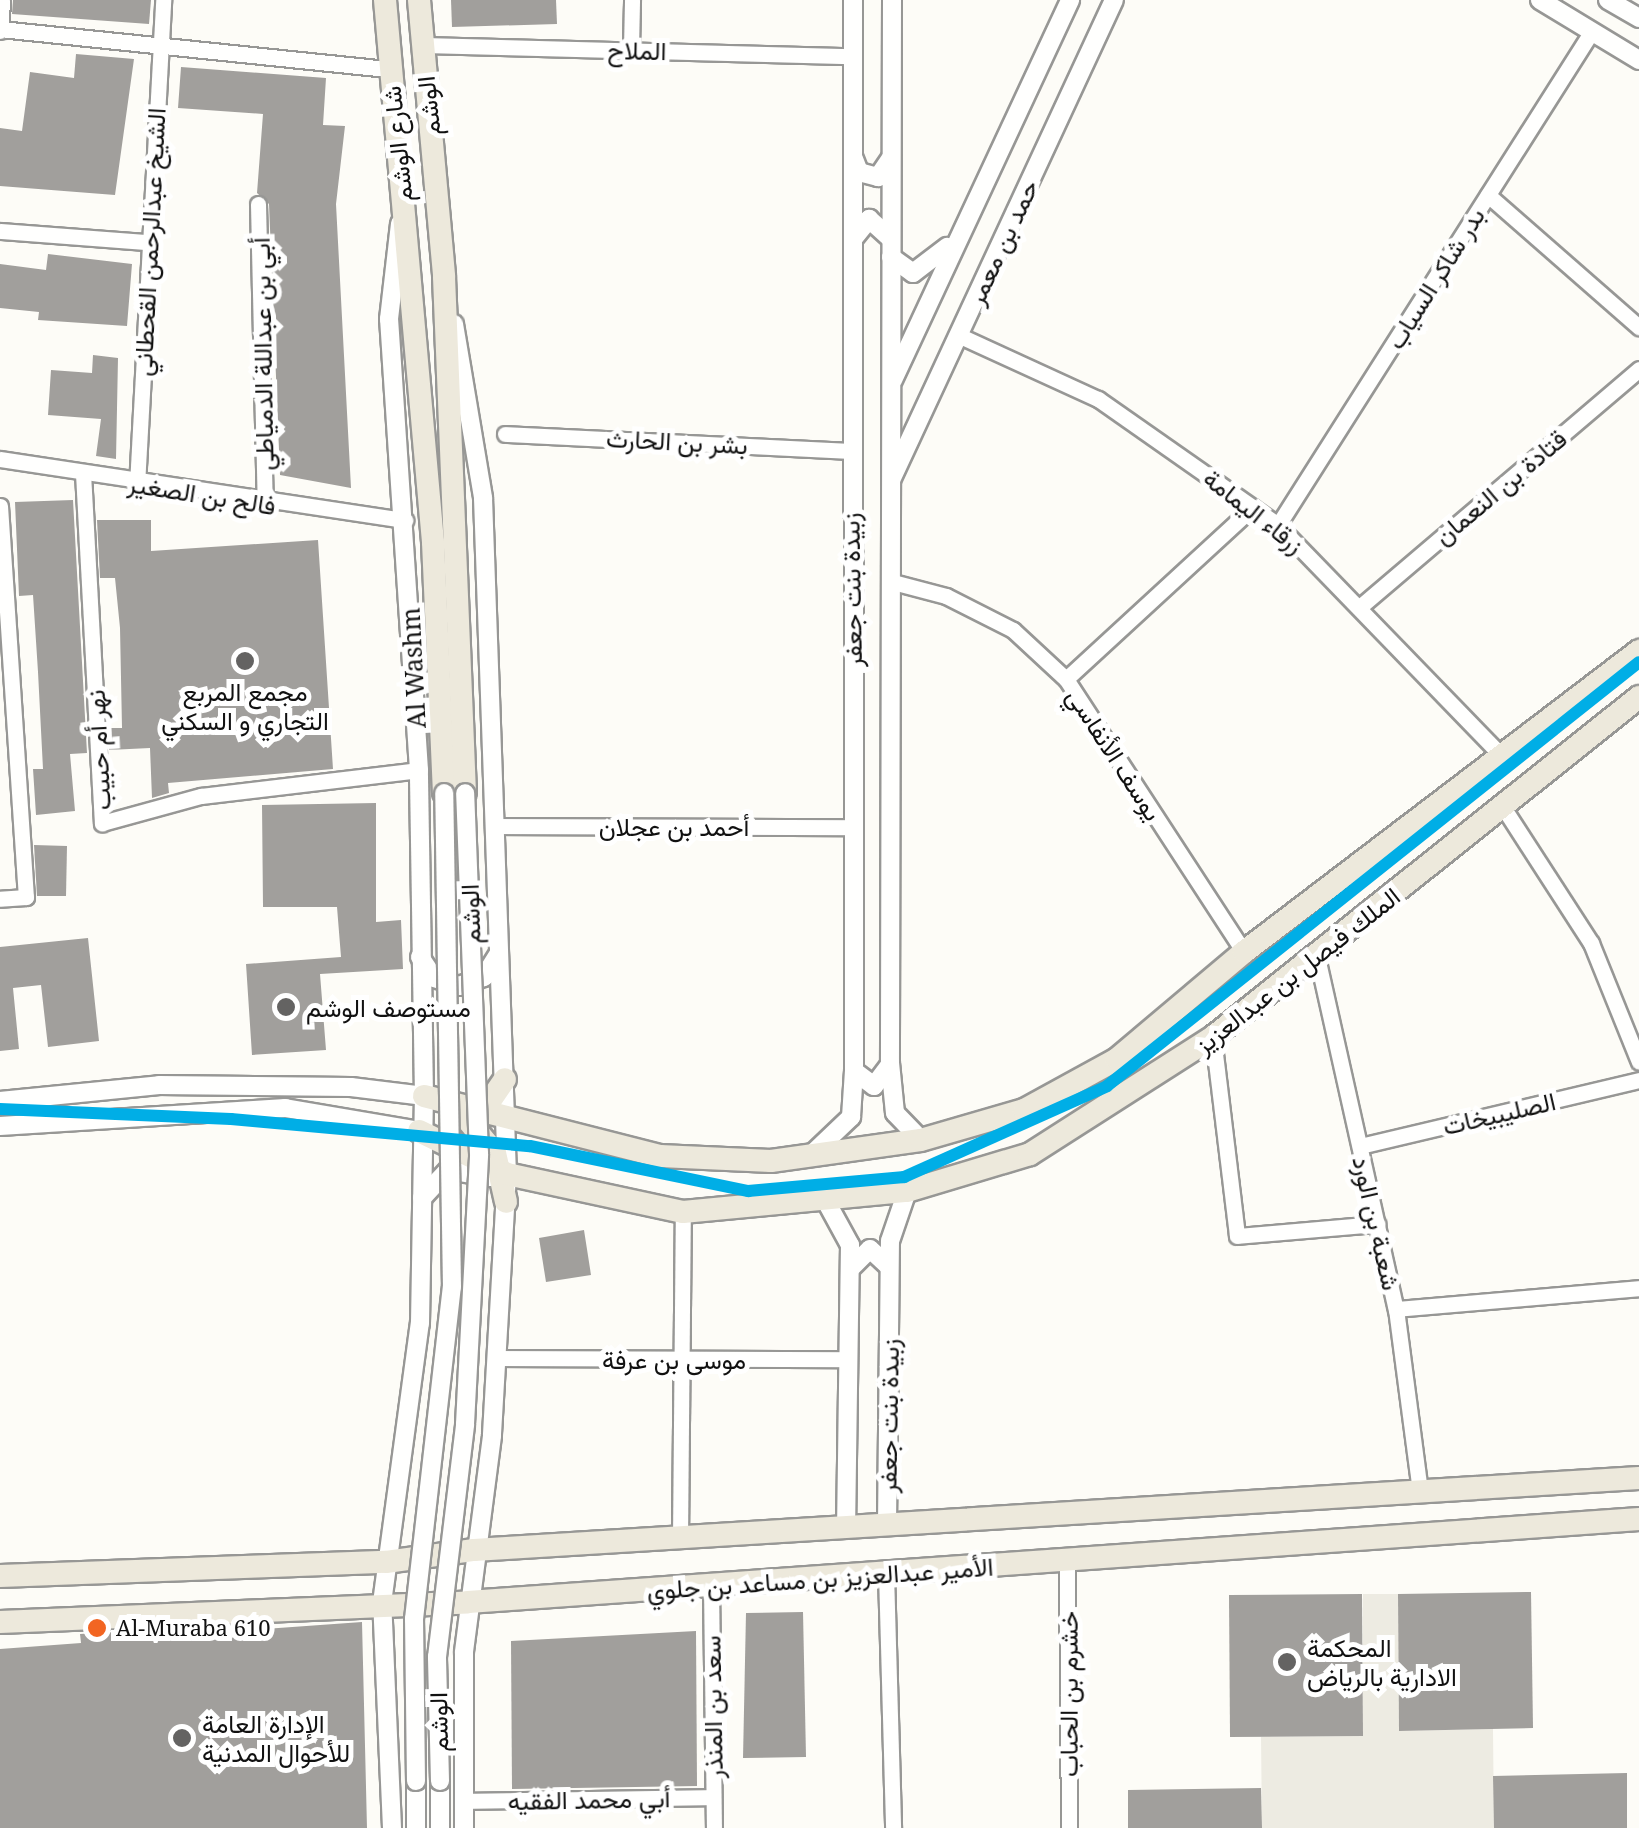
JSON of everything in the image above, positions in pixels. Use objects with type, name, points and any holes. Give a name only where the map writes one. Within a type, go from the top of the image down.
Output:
[{"type":"main road","name":"شارع الوشم","points":[[385,0],[410,287]]},
{"type":"main road","name":"الوشم","points":[[419,0],[444,276],[455,793]]},
{"type":"main road","name":"الوشم","points":[[410,287],[455,793]]},
{"type":"main road","name":"الملك فيصل بن عبدالعزيز","points":[[424,1096],[489,1120],[660,1156],[805,1160],[921,1140],[1024,1110],[1117,1058],[1244,952],[1639,651]]},
{"type":"main road","name":"الملك فيصل بن عبدالعزيز","points":[[419,1131],[504,1172],[683,1212],[826,1202],[907,1191],[1030,1154],[1213,1038],[1639,697]]},
{"type":"main road","points":[[505,1079],[489,1120],[504,1172],[506,1202]]},
{"type":"main road","points":[[419,1131],[489,1120]]},
{"type":"main road","name":"الأمير عبدالعزيز بن مساعد بن جلوي","points":[[0,1576],[386,1562],[474,1550],[1639,1478]]},
{"type":"main road","name":"الأمير عبدالعزيز بن مساعد بن جلوي","points":[[0,1622],[468,1602],[1639,1519]]},
{"type":"street","points":[[2,0],[0,30],[390,68]]},
{"type":"street","name":"الشيخ عبدالرحمن القحطاني","points":[[137,485],[163,0]]},
{"type":"street","points":[[631,49],[632,0]]},
{"type":"street","name":"زبيدة بنت جعفر","points":[[805,1160],[851,1117],[854,1071],[849,452],[853,0]]},
{"type":"street","name":"زبيدة بنت جعفر","points":[[892,0],[890,1062],[895,1112],[921,1140]]},
{"type":"street","name":"حمد بن معمر","points":[[890,388],[1070,0]]},
{"type":"street","name":"حمد بن معمر","points":[[890,484],[1114,0]]},
{"type":"street","points":[[1540,0],[1639,60]]},
{"type":"street","points":[[1608,0],[1639,18]]},
{"type":"street","name":"بدر شاكر السياب","points":[[1278,524],[1592,31]]},
{"type":"street","name":"الملاح","points":[[422,45],[853,56]]},
{"type":"street","points":[[852,154],[859,172],[878,177],[892,151]]},
{"type":"street","points":[[1488,196],[1639,327]]},
{"type":"street","name":"أبي بن عبداللة الدمياطي","points":[[258,204],[266,504]]},
{"type":"street","name":"Al Washm","points":[[403,206],[389,319],[419,770],[418,942],[424,1096],[419,1131]]},
{"type":"street","points":[[851,249],[856,229],[870,219],[885,226],[891,250],[905,272],[922,271],[966,224]]},
{"type":"street","points":[[0,231],[148,242]]},
{"type":"street","points":[[444,276],[483,498],[505,1079]]},
{"type":"street","name":"زرقاء اليمامة","points":[[958,335],[1098,398],[1278,524],[1362,605],[1500,754]]},
{"type":"street","name":"قتادة بن النعمان","points":[[1362,605],[1639,369]]},
{"type":"street","name":"بشر بن الحارث","points":[[505,434],[849,452]]},
{"type":"street","name":"فالح بن الصغير","points":[[0,459],[137,485],[405,520]]},
{"type":"street","name":"نهر أم حبيب","points":[[83,474],[102,823],[200,796],[419,770]]},
{"type":"street","points":[[0,506],[26,896],[0,899]]},
{"type":"street","points":[[1066,679],[1254,507]]},
{"type":"street","name":"يوسف الأنفاسي","points":[[889,581],[946,596],[1013,630],[1066,679],[1244,952]]},
{"type":"street","name":"الوشم","points":[[416,1828],[414,1620],[452,1287],[455,793]]},
{"type":"street","name":"الوشم","points":[[440,1828],[437,1657],[466,1424],[479,1154],[455,793]]},
{"type":"street","points":[[1503,807],[1592,943],[1635,1026],[1639,1062]]},
{"type":"street","name":"أحمد بن عجلان","points":[[494,826],[854,827]]},
{"type":"street","points":[[418,942],[424,968],[459,986],[494,967],[500,941]]},
{"type":"street","name":"شعبة بن الورد","points":[[1317,957],[1396,1309],[1420,1491]]},
{"type":"street","points":[[1213,1038],[1237,1236],[1377,1224]]},
{"type":"street","points":[[854,1071],[874,1086],[890,1062]]},
{"type":"street","name":"الصليبيخات","points":[[1360,1146],[1639,1080]]},
{"type":"street","points":[[0,1101],[159,1085],[350,1087],[424,1096]]},
{"type":"street","points":[[0,1126],[285,1108],[419,1131]]},
{"type":"street","points":[[489,1120],[504,1172]]},
{"type":"street","name":"الوشم","points":[[392,1828],[382,1603],[420,1324],[419,1131]]},
{"type":"street","points":[[420,1204],[434,1178],[463,1168],[491,1178],[506,1202]]},
{"type":"street","name":"زبيدة بنت جعفر","points":[[887,1525],[893,1214],[907,1191]]},
{"type":"street","name":"الوشم","points":[[464,1828],[468,1602],[499,1358],[506,1202]]},
{"type":"street","name":"زبيدة بنت جعفر","points":[[826,1202],[850,1245],[846,1527]]},
{"type":"street","points":[[680,1538],[683,1212]]},
{"type":"street","points":[[849,1270],[870,1249],[890,1268]]},
{"type":"street","points":[[1396,1309],[1639,1288]]},
{"type":"street","name":"موسى بن عرفة","points":[[499,1358],[848,1359]]},
{"type":"street","name":"خشرم بن الحباب","points":[[1068,1560],[1069,1828]]},
{"type":"street","points":[[886,1573],[893,1828]]},
{"type":"street","name":"سعد بن المنذر","points":[[711,1585],[714,1828]]},
{"type":"street","name":"أبي محمد الفقيه","points":[[465,1802],[713,1797]]},
{"type":"shaded area","points":[[1363,1594],[1398,1594],[1399,1731],[1493,1729],[1494,1828],[1262,1828],[1261,1737],[1363,1736]]},
{"type":"building","points":[[13,0],[151,0],[149,24],[12,14]]},
{"type":"building","points":[[451,0],[556,0],[557,24],[452,27]]},
{"type":"building","points":[[76,54],[134,59],[115,195],[0,186],[0,128],[22,131],[30,72],[74,78]]},
{"type":"building","points":[[181,67],[326,78],[323,125],[345,126],[336,204],[351,488],[280,475],[269,204],[257,193],[263,114],[178,108]]},
{"type":"building","points":[[48,254],[132,264],[127,326],[38,320],[39,312],[0,308],[0,264],[46,270]]},
{"type":"building","points":[[93,355],[118,358],[116,459],[96,456],[101,419],[48,415],[51,370],[92,373]]},
{"type":"building","points":[[73,500],[87,753],[70,754],[75,811],[36,815],[33,769],[43,769],[33,595],[19,596],[15,502]]},
{"type":"building","name":"مجمع المربع التجاري و السكني","points":[[97,520],[151,520],[151,551],[318,540],[333,769],[168,783],[169,793],[152,798],[150,748],[109,750],[108,728],[122,728],[120,628],[115,578],[100,578]]},
{"type":"building","points":[[376,803],[376,922],[401,920],[403,969],[320,974],[326,1050],[252,1055],[246,964],[341,957],[337,907],[263,907],[262,805]]},
{"type":"building","points":[[34,845],[67,846],[66,896],[37,896]]},
{"type":"building","points":[[88,938],[99,1041],[48,1047],[41,985],[13,988],[19,1049],[0,1051],[0,947]]},
{"type":"building","points":[[584,1230],[591,1275],[546,1282],[539,1238]]},
{"type":"building","points":[[1531,1592],[1533,1728],[1399,1731],[1398,1594]]},
{"type":"building","points":[[1362,1594],[1363,1736],[1230,1737],[1229,1595]]},
{"type":"building","points":[[803,1612],[806,1757],[743,1758],[746,1613]]},
{"type":"building","name":"الإدارة العامة للأحوال المدنية","points":[[362,1622],[367,1828],[0,1828],[0,1649],[81,1643],[80,1634],[114,1632],[114,1640]]},
{"type":"building","points":[[696,1631],[697,1786],[512,1789],[511,1641]]},
{"type":"building","points":[[1627,1773],[1627,1828],[1494,1828],[1493,1776]]},
{"type":"building","points":[[1261,1788],[1262,1828],[1128,1828],[1128,1790]]},
{"type":"transit line","points":[[0,1109],[231,1119],[530,1146],[748,1191],[904,1177],[1107,1086],[1639,662]]},
{"type":"place","name":"مجمع المربع التجاري و السكني","points":[[245,661]]},
{"type":"place","name":"مستوصف الوشم","points":[[286,1007]]},
{"type":"place","name":"Al-Muraba 610","points":[[97,1628]]},
{"type":"place","name":"المحكمة الادارية بالرياض","points":[[1287,1662]]},
{"type":"place","name":"الإدارة العامة للأحوال المدنية","points":[[182,1738]]}]
